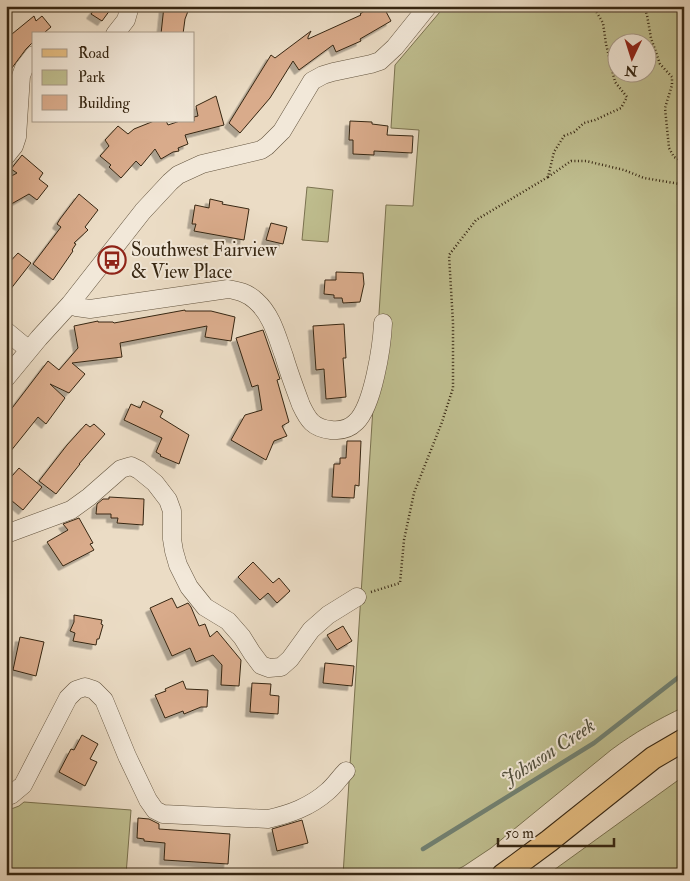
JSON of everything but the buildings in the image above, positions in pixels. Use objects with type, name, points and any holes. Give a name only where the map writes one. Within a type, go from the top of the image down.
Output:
[{"type":"main road","points":[[503,875],[654,758],[684,740]]},
{"type":"street","points":[[117,32],[126,20],[130,6]]},
{"type":"street","points":[[6,378],[70,304],[143,212],[174,179],[202,164],[261,150],[267,146],[282,131],[312,81],[333,72],[380,61],[428,6]]},
{"type":"street","points":[[6,156],[14,146],[17,137],[21,76],[24,68],[32,58]]},
{"type":"street","points":[[70,304],[90,309],[228,289],[240,291],[256,300],[272,323],[307,417],[322,429],[334,430],[344,430],[353,425],[358,421],[363,412],[372,390],[382,339],[383,323]]},
{"type":"street","points":[[6,331],[29,350]]},
{"type":"street","points":[[6,534],[71,510],[121,469],[130,466],[139,470],[155,483],[168,500],[172,511],[174,551],[178,565],[190,588],[205,607],[228,621],[242,637],[261,665],[269,668],[281,668],[290,660],[311,630],[328,615],[357,597]]},
{"type":"street","points":[[6,797],[11,796],[22,785],[68,698],[76,690],[85,687],[94,690],[104,700],[127,756],[148,800],[155,810],[163,814],[268,819],[284,816],[301,810],[328,791],[346,770]]},
{"type":"path","points":[[548,177],[554,152],[564,136],[574,132],[584,124],[621,108],[627,97],[615,82],[603,23],[593,6]]},
{"type":"path","points":[[644,6],[651,38],[660,64],[672,77],[672,86],[665,108],[669,148],[674,157],[684,162]]},
{"type":"path","points":[[357,597],[400,583],[404,540],[414,494],[453,388],[453,323],[449,255],[476,220],[571,161],[586,161],[624,170],[644,178],[684,186]]},
{"type":"green space","points":[[445,6],[684,6],[684,707],[646,727],[611,750],[491,848],[447,875],[343,875],[386,205],[413,206],[419,130],[391,128],[395,65]]},
{"type":"green space","points":[[307,187],[333,190],[328,242],[302,240]]},
{"type":"green space","points":[[684,776],[684,875],[547,875]]},
{"type":"green space","points":[[24,802],[131,810],[126,875],[6,875],[6,811]]},
{"type":"waterway","name":"Johnson Creek","points":[[423,849],[594,743],[684,673]]},
{"type":"place","name":"Southwest Fairview & View Place","points":[[112,260]]}]
